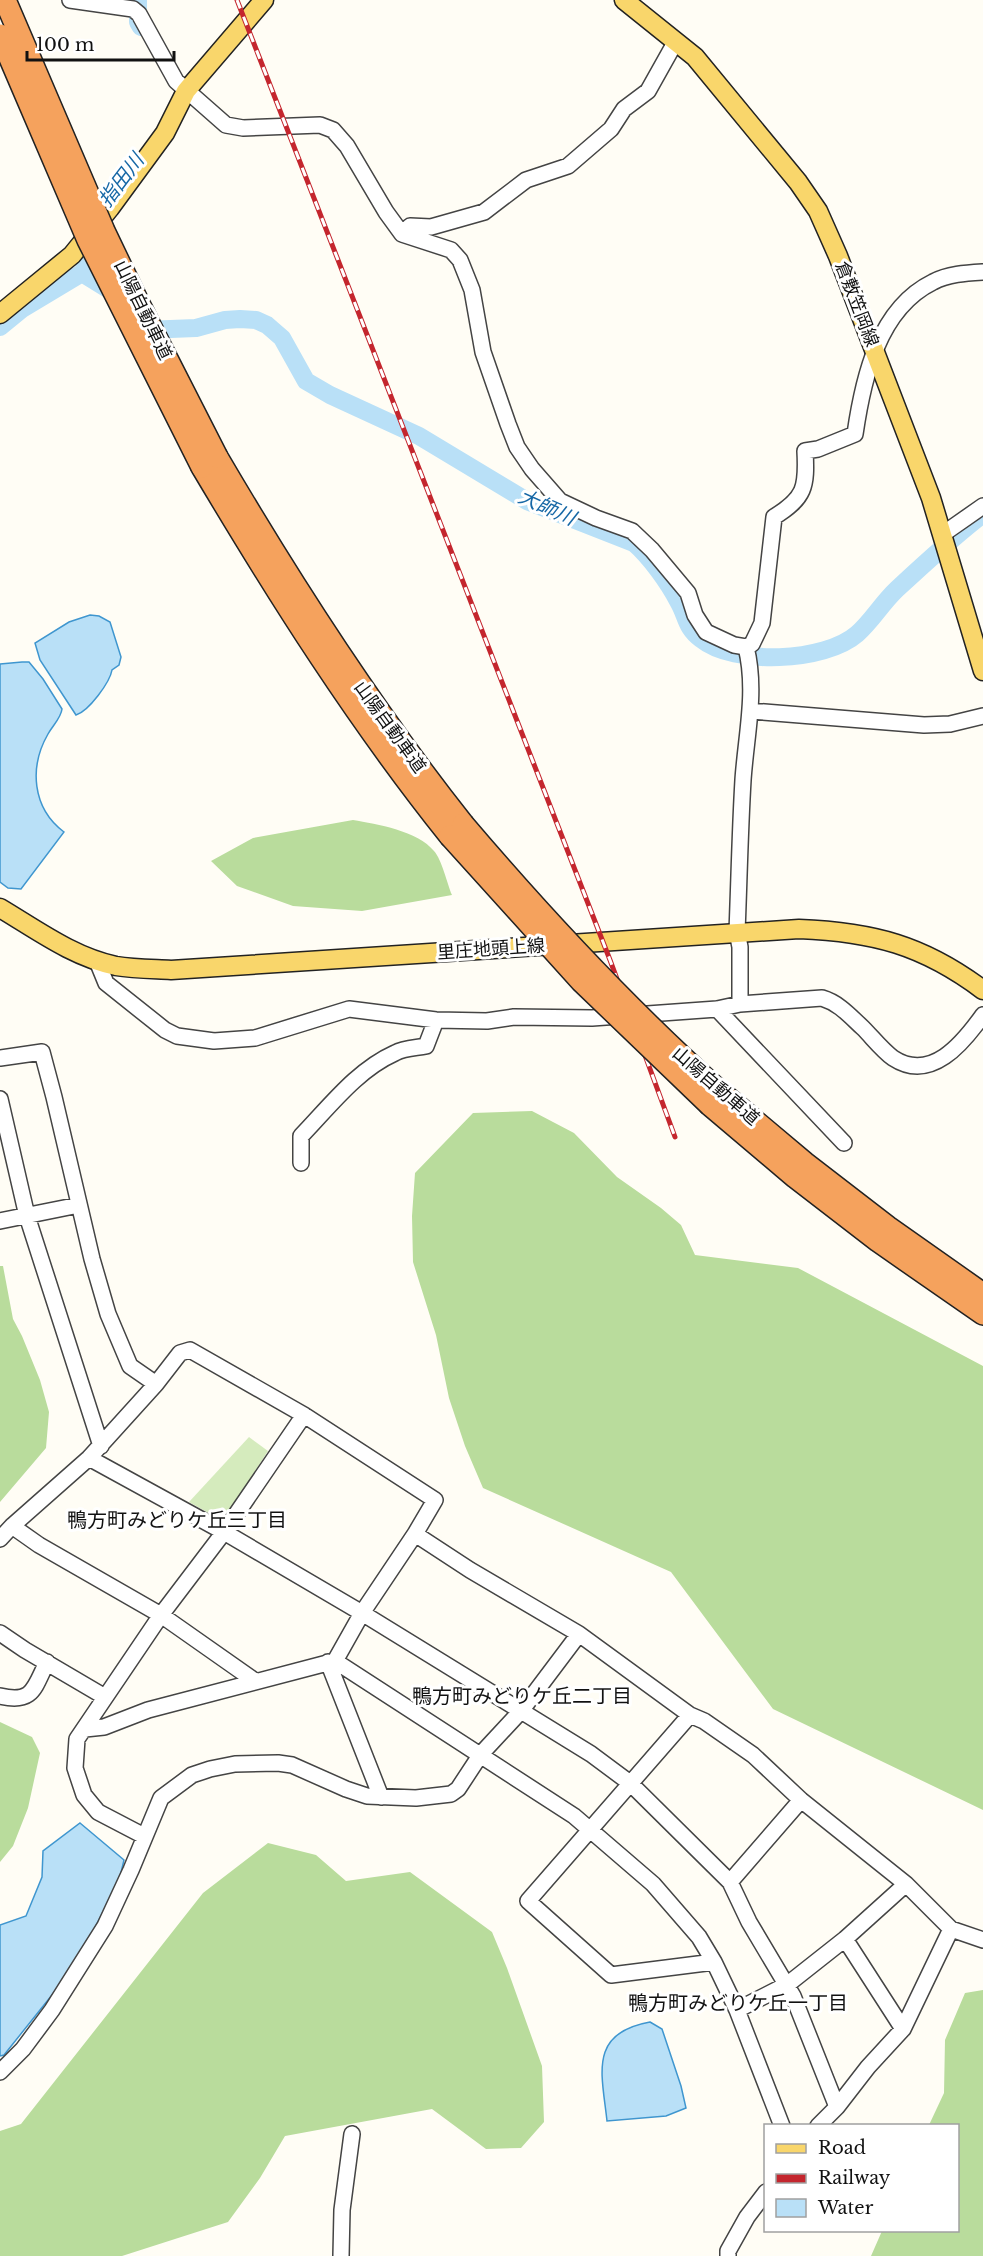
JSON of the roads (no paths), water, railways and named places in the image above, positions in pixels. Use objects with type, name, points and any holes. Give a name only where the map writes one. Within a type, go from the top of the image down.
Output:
[{"type":"highway","name":"山陽自動車道","points":[[5,0],[109,241],[255,555],[333,678],[380,746],[457,830],[581,981],[714,1097],[813,1191],[878,1241],[983,1314]]},
{"type":"highway","name":"山陽自動車道","points":[[0,34],[88,240],[210,462]]},
{"type":"highway","name":"山陽自動車道","points":[[714,1097],[869,1213],[983,1294]]},
{"type":"main road","name":"倉敷笠岡線","points":[[624,0],[676,41],[707,70],[809,196],[828,230],[920,465],[945,540],[983,671]]},
{"type":"main road","points":[[0,314],[72,255],[165,134],[186,91],[260,1]]},
{"type":"main road","name":"里庄地頭上線","points":[[0,908],[79,954],[117,966],[171,970],[800,929],[830,930],[908,946],[955,970],[983,990]]},
{"type":"street","points":[[70,0],[136,12],[176,81],[226,125],[243,128],[320,125],[333,130],[347,147],[402,234],[451,250],[460,260],[472,290],[483,352],[517,447],[532,469],[560,501],[596,518],[632,531],[652,550],[687,593],[695,615],[706,632],[747,651]]},
{"type":"street","points":[[402,234],[410,226],[431,227],[484,212],[526,180],[568,166],[610,129],[624,109],[648,91],[676,41]]},
{"type":"street","points":[[740,1004],[740,947],[737,932],[743,778],[751,711],[747,651],[762,623],[774,517],[789,508],[799,498],[807,477],[805,452],[855,434],[862,391],[875,352],[897,310],[935,280],[960,273],[983,272]]},
{"type":"street","points":[[945,540],[983,506]]},
{"type":"street","points":[[751,711],[924,725],[950,724],[983,716]]},
{"type":"street","points":[[97,961],[106,983],[165,1030],[177,1036],[214,1041],[255,1038],[349,1009],[436,1020],[488,1021],[514,1017],[592,1018],[717,1009],[740,1004],[822,998],[832,1001],[849,1014],[893,1058],[907,1064],[924,1065],[940,1061],[967,1037],[983,1015]]},
{"type":"street","points":[[717,1009],[844,1143]]},
{"type":"street","points":[[301,1163],[301,1136],[352,1082],[373,1065],[396,1052],[426,1046],[436,1020]]},
{"type":"street","points":[[0,1058],[42,1052],[108,1314],[130,1366],[156,1384]]},
{"type":"street","points":[[0,1100],[27,1216],[101,1446]]},
{"type":"street","points":[[0,1221],[79,1205]]},
{"type":"street","points":[[0,1539],[89,1458],[156,1384],[180,1353],[190,1350],[304,1415],[435,1500],[332,1662],[148,1710],[104,1727],[86,1729]]},
{"type":"street","points":[[144,1836],[98,1812],[84,1795],[75,1768],[77,1739],[86,1729],[161,1615],[224,1532],[304,1415]]},
{"type":"street","points":[[89,1458],[224,1532],[362,1613],[591,1754],[630,1783],[730,1882],[749,1922],[788,1984],[837,2107]]},
{"type":"street","points":[[12,1526],[39,1545],[161,1615],[255,1681]]},
{"type":"street","points":[[415,1534],[470,1570],[579,1634],[690,1714],[753,1755],[801,1800],[906,1884],[951,1929],[983,1940]]},
{"type":"street","points":[[0,1633],[105,1697]]},
{"type":"street","points":[[0,2072],[23,2049],[52,2010],[105,1926],[161,1798],[192,1775],[235,1764],[278,1763],[292,1765],[367,1796],[416,1798],[451,1794],[458,1789],[481,1754],[521,1711],[579,1634]]},
{"type":"street","points":[[0,1696],[16,1700],[29,1695],[47,1662]]},
{"type":"street","points":[[332,1662],[481,1754],[574,1816],[653,1884],[699,1937],[714,1962],[737,2010],[781,2124]]},
{"type":"street","points":[[332,1662],[381,1797]]},
{"type":"street","points":[[690,1714],[528,1901],[611,1976],[714,1962]]},
{"type":"street","points":[[730,1882],[801,1800]]},
{"type":"street","points":[[737,2010],[788,1984],[845,1939],[906,1884]]},
{"type":"street","points":[[820,2124],[903,2029],[951,1929]]},
{"type":"street","points":[[845,1939],[903,2029]]},
{"type":"street","points":[[341,2256],[342,2210],[352,2134]]},
{"type":"street","points":[[728,2256],[728,2251],[747,2217],[764,2193]]},
{"type":"water","points":[[90,615],[99,616],[110,622],[121,657],[119,665],[112,670],[98,696],[87,708],[76,715],[40,660],[35,643],[69,622]]},
{"type":"water","points":[[29,662],[62,709],[42,747],[36,773],[40,799],[45,811],[64,832],[21,889],[8,888],[0,882],[0,664]]},
{"type":"water","points":[[80,1823],[124,1860],[119,1881],[89,1939],[60,1985],[4,2055],[0,2056],[0,1925],[26,1916],[42,1877],[43,1851]]},
{"type":"water","points":[[650,2022],[662,2029],[686,2108],[666,2116],[607,2121],[602,2072],[603,2058],[608,2046],[616,2036],[630,2027]]},
{"type":"waterway","name":"指田川","points":[[138,0],[138,22],[141,27]]},
{"type":"waterway","name":"指田川","points":[[0,327],[22,309],[82,273],[87,264]]},
{"type":"waterway","name":"大師川","points":[[82,273],[116,294]]},
{"type":"waterway","name":"大師川","points":[[142,327],[145,330],[196,328],[225,320],[240,319],[256,320],[267,325],[282,338],[306,381],[330,395],[419,436],[527,501],[634,543],[664,578],[696,635],[716,648],[735,654],[756,657],[802,655],[842,643],[857,634],[892,594],[983,514]]},
{"type":"railway","points":[[237,0],[610,960],[675,1137]]},
{"type":"district","name":"鴨方町みどりケ丘三丁目","points":[[177,1520]]},
{"type":"district","name":"鴨方町みどりケ丘二丁目","points":[[522,1696]]},
{"type":"district","name":"鴨方町みどりケ丘一丁目","points":[[738,2003]]}]
